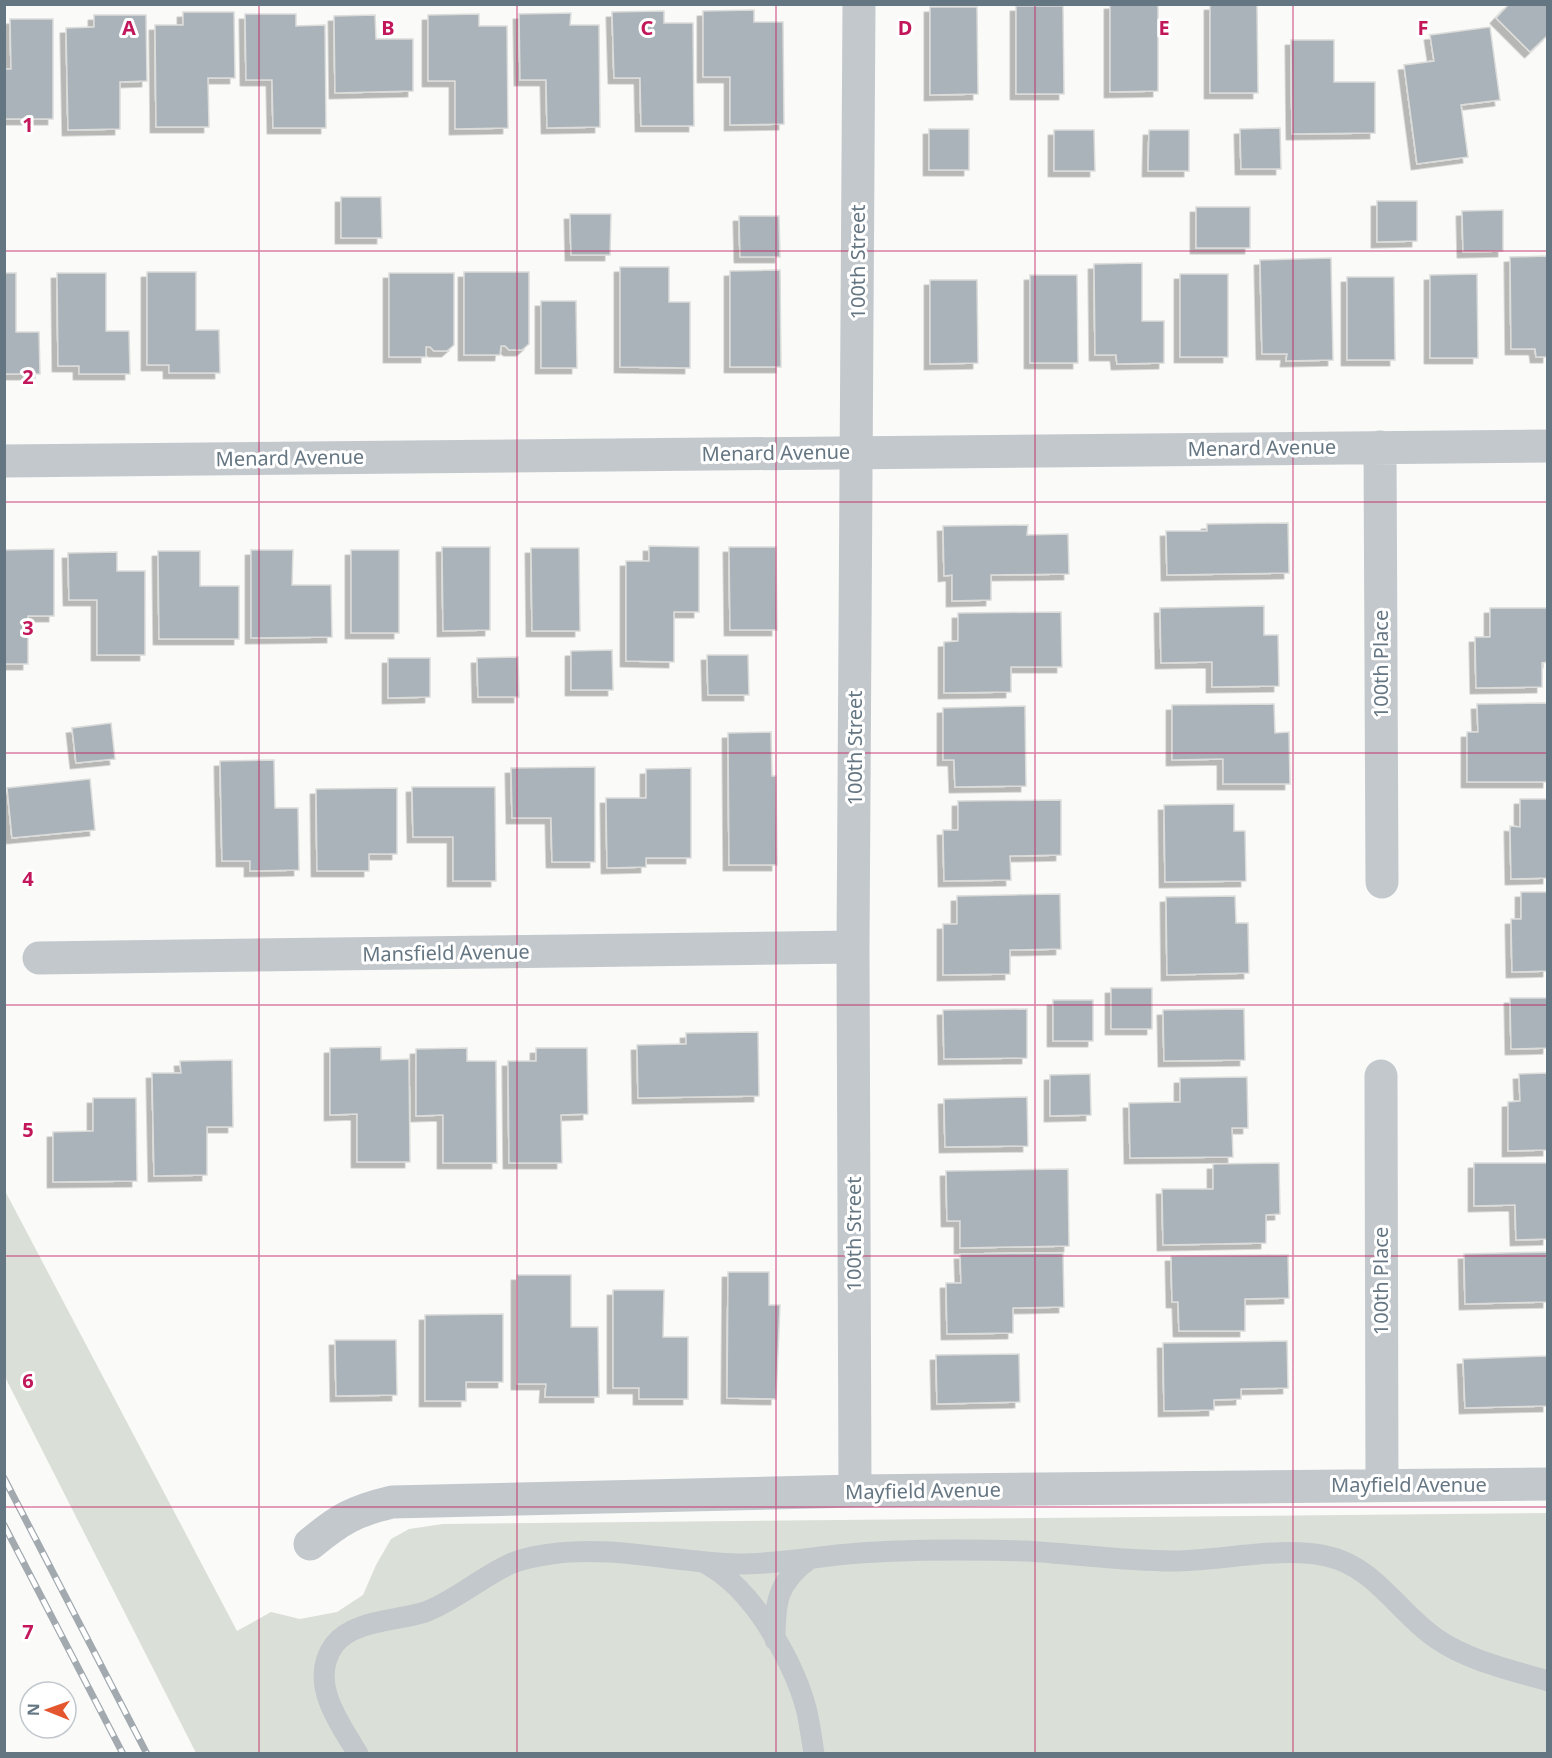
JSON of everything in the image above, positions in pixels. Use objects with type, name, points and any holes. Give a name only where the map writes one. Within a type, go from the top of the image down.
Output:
[{"type":"street","name":"100th Street","points":[[855,1491],[853,947],[859,4]]},
{"type":"street","name":"Menard Avenue","points":[[4,461],[1548,446]]},
{"type":"street","name":"100th Place","points":[[1380,447],[1382,882]]},
{"type":"street","name":"Mansfield Avenue","points":[[39,958],[853,947]]},
{"type":"street","name":"100th Place","points":[[1381,1076],[1382,1485]]},
{"type":"street","name":"Mayfield Avenue","points":[[310,1544],[334,1524],[362,1509],[392,1502],[855,1491],[1548,1484]]},
{"type":"lane","points":[[358,1754],[333,1712],[326,1693],[324,1679],[331,1651],[337,1641],[373,1623],[425,1611],[448,1601],[509,1564],[532,1557],[564,1552],[616,1552],[703,1562],[770,1563],[880,1551],[1025,1551],[1174,1561],[1267,1554],[1325,1555],[1346,1562],[1368,1575],[1436,1639],[1494,1665],[1548,1682]]},
{"type":"lane","points":[[775,1640],[775,1610],[780,1594],[789,1576],[809,1559]]},
{"type":"lane","points":[[703,1562],[724,1575],[742,1594],[758,1613],[775,1640],[802,1695],[814,1754]]},
{"type":"shaded area","points":[[4,1189],[237,1631],[271,1612],[300,1619],[337,1612],[363,1595],[391,1539],[409,1529],[443,1524],[1547,1513],[1547,1753],[196,1753],[5,1377]]},
{"type":"building","points":[[1110,4],[1158,4],[1158,91],[1110,92]]},
{"type":"building","points":[[1509,4],[1548,4],[1548,35],[1530,52],[1496,18]]},
{"type":"building","points":[[1210,5],[1257,5],[1258,93],[1210,93]]},
{"type":"building","points":[[1016,6],[1063,6],[1064,94],[1016,94]]},
{"type":"building","points":[[930,7],[977,7],[978,94],[930,95]]},
{"type":"building","points":[[754,10],[754,22],[783,22],[784,124],[730,125],[730,77],[703,77],[703,11]]},
{"type":"building","points":[[664,11],[664,23],[693,23],[694,126],[641,126],[640,78],[614,78],[612,12]]},
{"type":"building","points":[[183,12],[234,12],[235,78],[208,78],[209,127],[156,127],[155,25],[183,25]]},
{"type":"building","points":[[571,13],[570,25],[599,25],[600,127],[547,128],[546,80],[520,80],[519,14]]},
{"type":"building","points":[[245,14],[296,14],[296,26],[325,25],[326,128],[273,128],[272,80],[246,80]]},
{"type":"building","points":[[479,14],[479,26],[507,26],[508,128],[455,129],[455,81],[428,81],[428,15]]},
{"type":"building","points":[[94,15],[146,15],[147,81],[120,82],[120,129],[68,130],[66,28],[94,27]]},
{"type":"building","points":[[375,15],[376,39],[413,39],[413,91],[335,93],[334,16]]},
{"type":"building","points":[[10,19],[53,19],[53,119],[4,119],[4,69],[11,69]]},
{"type":"building","points":[[1490,27],[1500,100],[1461,105],[1468,157],[1417,164],[1404,65],[1434,61],[1430,35]]},
{"type":"building","points":[[1291,40],[1334,40],[1334,82],[1375,82],[1375,133],[1292,134]]},
{"type":"building","points":[[1280,128],[1281,169],[1241,169],[1240,129]]},
{"type":"building","points":[[929,129],[969,129],[969,170],[929,170]]},
{"type":"building","points":[[1054,130],[1094,130],[1095,171],[1054,171]]},
{"type":"building","points":[[1149,130],[1189,130],[1189,171],[1148,171]]},
{"type":"building","points":[[341,197],[381,197],[382,238],[341,238]]},
{"type":"building","points":[[1377,201],[1417,201],[1417,241],[1377,242]]},
{"type":"building","points":[[1196,207],[1250,207],[1250,248],[1196,248]]},
{"type":"building","points":[[1503,210],[1503,251],[1463,252],[1462,211]]},
{"type":"building","points":[[570,214],[611,214],[610,255],[571,255]]},
{"type":"building","points":[[739,216],[779,216],[780,257],[740,257]]},
{"type":"building","points":[[1548,256],[1548,357],[1536,357],[1535,349],[1511,349],[1510,257]]},
{"type":"building","points":[[1331,258],[1333,360],[1286,361],[1287,354],[1262,354],[1260,260]]},
{"type":"building","points":[[1142,263],[1142,321],[1164,321],[1164,363],[1117,364],[1116,355],[1095,355],[1094,264]]},
{"type":"building","points":[[620,267],[669,267],[669,302],[690,302],[690,368],[620,367]]},
{"type":"building","points":[[780,270],[781,367],[730,367],[730,271]]},
{"type":"building","points":[[147,272],[196,272],[196,330],[219,330],[220,373],[169,373],[169,365],[147,365]]},
{"type":"building","points":[[464,272],[529,272],[529,344],[522,350],[509,350],[501,346],[500,355],[464,355]]},
{"type":"building","points":[[4,273],[16,273],[16,332],[39,332],[40,374],[4,374]]},
{"type":"building","points":[[57,273],[106,273],[106,331],[129,331],[130,374],[79,374],[79,366],[58,366]]},
{"type":"building","points":[[389,273],[454,273],[454,345],[447,351],[434,351],[426,347],[426,357],[389,357]]},
{"type":"building","points":[[1180,274],[1228,274],[1228,357],[1180,357]]},
{"type":"building","points":[[1477,274],[1478,358],[1430,358],[1430,275]]},
{"type":"building","points":[[1030,275],[1077,275],[1078,363],[1030,363]]},
{"type":"building","points":[[1347,277],[1394,277],[1395,360],[1347,360]]},
{"type":"building","points":[[930,280],[977,280],[978,363],[930,364]]},
{"type":"building","points":[[541,301],[576,301],[577,368],[541,368]]},
{"type":"building","points":[[1288,523],[1289,573],[1167,575],[1166,531],[1207,531],[1207,524]]},
{"type":"building","points":[[1028,525],[1027,535],[1068,534],[1069,574],[991,575],[991,600],[952,601],[952,575],[944,576],[943,526]]},
{"type":"building","points":[[649,546],[699,547],[699,612],[674,612],[674,662],[626,661],[626,561],[649,561]]},
{"type":"building","points":[[442,547],[490,547],[490,630],[443,631]]},
{"type":"building","points":[[729,547],[776,547],[777,630],[730,630]]},
{"type":"building","points":[[531,548],[579,548],[580,631],[532,631]]},
{"type":"building","points":[[54,549],[54,616],[28,616],[28,664],[4,664],[4,550]]},
{"type":"building","points":[[251,550],[293,550],[292,585],[331,585],[332,637],[251,638]]},
{"type":"building","points":[[351,550],[399,550],[399,633],[351,633]]},
{"type":"building","points":[[158,551],[200,551],[200,586],[239,586],[239,639],[159,639]]},
{"type":"building","points":[[117,552],[117,571],[145,571],[145,655],[97,655],[97,600],[69,600],[68,553]]},
{"type":"building","points":[[1264,606],[1264,635],[1278,635],[1279,686],[1212,687],[1212,662],[1161,663],[1160,608]]},
{"type":"building","points":[[1490,608],[1548,608],[1548,662],[1542,663],[1542,687],[1476,688],[1475,637],[1490,637]]},
{"type":"building","points":[[1061,612],[1062,667],[1011,667],[1011,692],[944,693],[944,642],[958,641],[958,613]]},
{"type":"building","points":[[612,650],[613,690],[571,690],[571,651]]},
{"type":"building","points":[[707,655],[748,655],[749,695],[708,695]]},
{"type":"building","points":[[518,657],[519,697],[478,697],[477,658]]},
{"type":"building","points":[[388,658],[430,658],[430,697],[388,698]]},
{"type":"building","points":[[1548,703],[1548,782],[1467,782],[1467,732],[1478,732],[1477,704]]},
{"type":"building","points":[[1274,704],[1275,733],[1289,732],[1290,784],[1223,784],[1223,759],[1172,760],[1172,705]]},
{"type":"building","points":[[1025,706],[1026,786],[955,787],[954,760],[943,760],[943,708]]},
{"type":"building","points":[[111,723],[115,759],[76,763],[72,728]]},
{"type":"building","points":[[771,732],[772,776],[776,776],[777,865],[729,865],[728,733]]},
{"type":"building","points":[[274,760],[275,808],[298,808],[299,870],[250,871],[250,861],[222,861],[220,761]]},
{"type":"building","points":[[595,767],[595,862],[552,862],[551,818],[512,818],[511,768]]},
{"type":"building","points":[[691,768],[691,858],[646,858],[646,867],[607,868],[606,798],[646,798],[646,769]]},
{"type":"building","points":[[90,779],[95,830],[12,838],[7,788]]},
{"type":"building","points":[[412,787],[495,787],[496,881],[453,881],[453,837],[413,837]]},
{"type":"building","points":[[397,788],[397,854],[369,854],[369,871],[317,871],[316,789]]},
{"type":"building","points":[[1520,799],[1548,799],[1548,878],[1511,879],[1510,826],[1520,827]]},
{"type":"building","points":[[1061,800],[1061,855],[1010,856],[1011,880],[944,881],[943,830],[958,830],[958,801]]},
{"type":"building","points":[[1234,804],[1234,831],[1245,831],[1246,881],[1165,882],[1164,805]]},
{"type":"building","points":[[1521,892],[1548,892],[1548,971],[1512,972],[1511,919],[1521,919]]},
{"type":"building","points":[[1060,894],[1061,949],[1010,950],[1010,974],[943,975],[943,924],[957,924],[957,896]]},
{"type":"building","points":[[1235,896],[1236,923],[1248,923],[1249,973],[1167,975],[1166,897]]},
{"type":"building","points":[[1111,988],[1152,988],[1152,1029],[1111,1029]]},
{"type":"building","points":[[1510,998],[1548,998],[1548,1048],[1511,1049]]},
{"type":"building","points":[[1053,1000],[1093,1000],[1093,1041],[1053,1041]]},
{"type":"building","points":[[1027,1009],[1027,1058],[944,1059],[943,1010]]},
{"type":"building","points":[[1244,1009],[1245,1060],[1164,1061],[1163,1010]]},
{"type":"building","points":[[758,1032],[759,1096],[638,1098],[637,1045],[686,1044],[686,1033]]},
{"type":"building","points":[[381,1047],[381,1060],[409,1059],[410,1162],[357,1162],[357,1114],[330,1115],[330,1048]]},
{"type":"building","points":[[467,1048],[467,1061],[496,1061],[497,1163],[443,1163],[443,1115],[416,1116],[416,1049]]},
{"type":"building","points":[[536,1048],[587,1048],[588,1114],[561,1115],[562,1163],[509,1163],[508,1061],[536,1061]]},
{"type":"building","points":[[232,1060],[233,1127],[207,1127],[207,1175],[154,1176],[152,1073],[181,1073],[180,1061]]},
{"type":"building","points":[[1548,1073],[1548,1150],[1508,1151],[1508,1102],[1520,1101],[1519,1074]]},
{"type":"building","points":[[1090,1074],[1091,1115],[1050,1116],[1050,1075]]},
{"type":"building","points":[[1247,1077],[1248,1128],[1232,1128],[1233,1157],[1130,1158],[1129,1103],[1180,1102],[1180,1078]]},
{"type":"building","points":[[1027,1097],[1028,1146],[945,1147],[944,1099]]},
{"type":"building","points":[[93,1098],[136,1098],[137,1181],[53,1182],[53,1132],[93,1131]]},
{"type":"building","points":[[1279,1163],[1280,1214],[1266,1215],[1266,1243],[1163,1245],[1162,1189],[1213,1189],[1213,1164]]},
{"type":"building","points":[[1474,1163],[1548,1163],[1548,1239],[1516,1240],[1515,1205],[1474,1206]]},
{"type":"building","points":[[1068,1169],[1069,1246],[960,1248],[960,1221],[947,1221],[946,1171]]},
{"type":"building","points":[[1548,1252],[1548,1302],[1465,1304],[1464,1254]]},
{"type":"building","points":[[1063,1253],[1064,1307],[1013,1308],[1013,1333],[947,1334],[946,1283],[961,1283],[960,1254]]},
{"type":"building","points":[[1288,1255],[1289,1298],[1245,1299],[1245,1331],[1179,1331],[1178,1302],[1172,1302],[1171,1256]]},
{"type":"building","points":[[728,1272],[769,1272],[769,1305],[780,1305],[776,1399],[727,1398]]},
{"type":"building","points":[[517,1275],[571,1275],[571,1327],[598,1327],[599,1397],[545,1397],[546,1384],[517,1384]]},
{"type":"building","points":[[613,1290],[664,1290],[663,1337],[688,1337],[688,1399],[639,1399],[639,1388],[613,1388]]},
{"type":"building","points":[[503,1314],[503,1382],[466,1382],[466,1401],[425,1401],[425,1315]]},
{"type":"building","points":[[335,1340],[396,1340],[397,1395],[336,1396]]},
{"type":"building","points":[[1287,1341],[1288,1388],[1241,1389],[1241,1399],[1214,1400],[1214,1410],[1164,1411],[1163,1343]]},
{"type":"building","points":[[1019,1354],[1020,1402],[937,1404],[936,1355]]},
{"type":"building","points":[[1548,1356],[1548,1406],[1465,1408],[1463,1359]]},
{"type":"railway","points":[[4,1478],[147,1754]]},
{"type":"railway","points":[[4,1525],[123,1754]]}]
